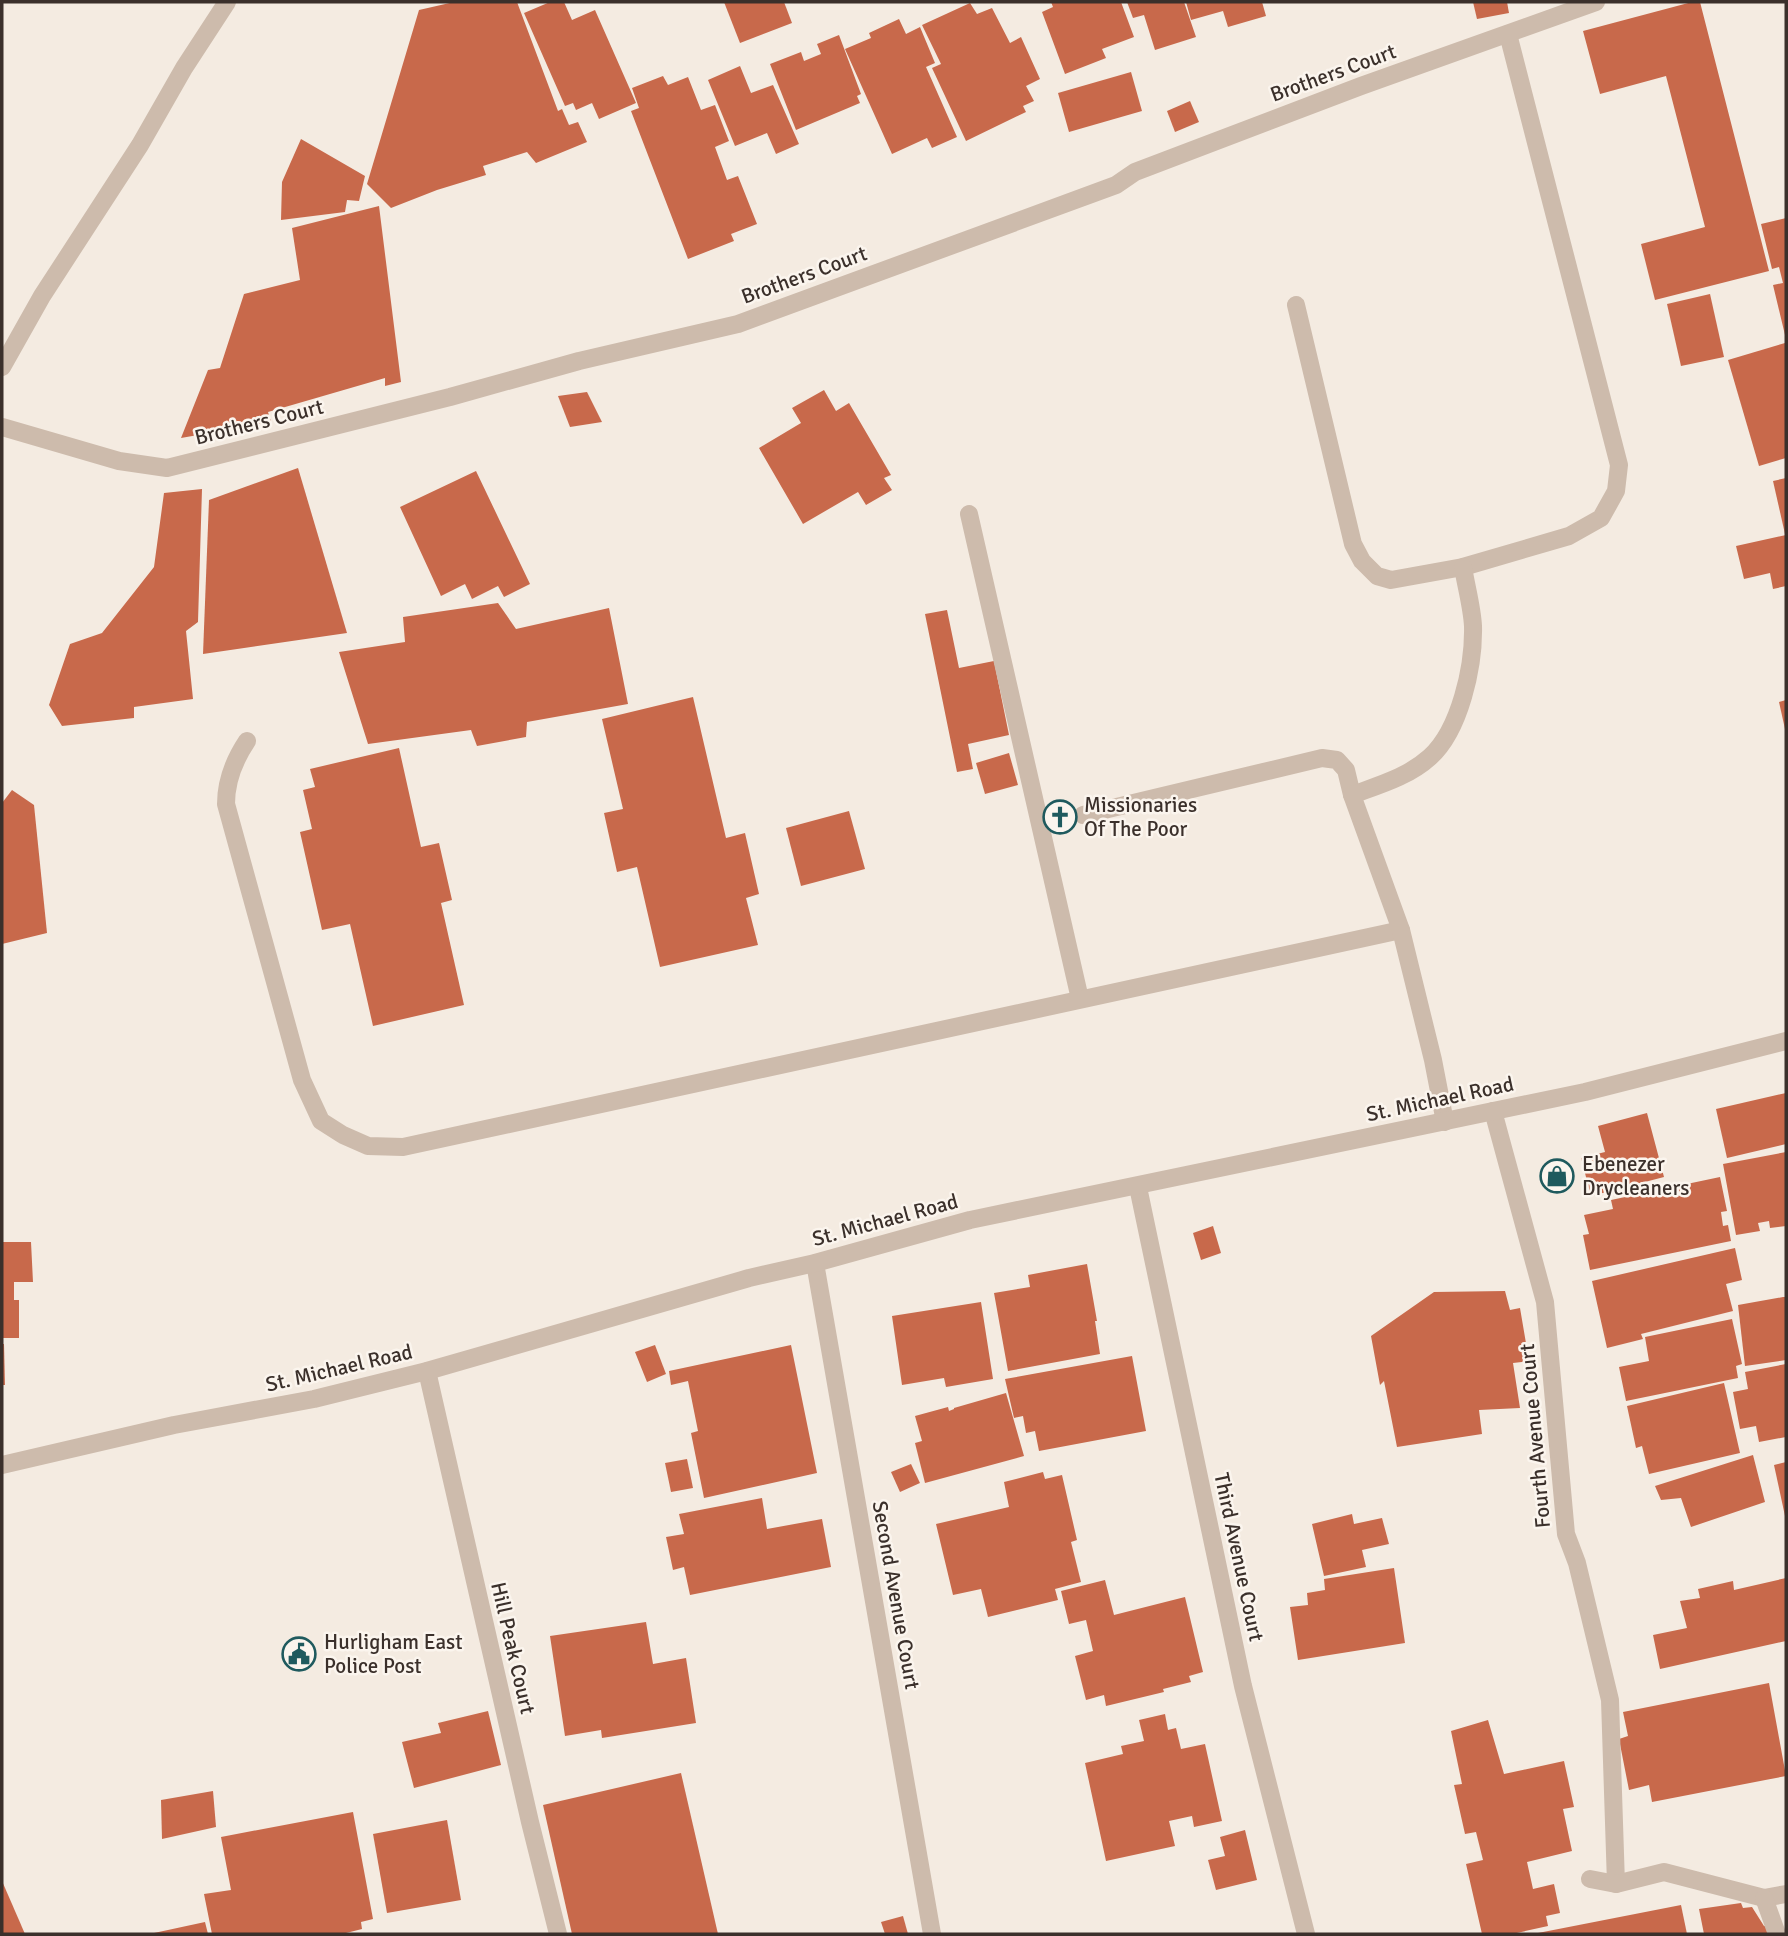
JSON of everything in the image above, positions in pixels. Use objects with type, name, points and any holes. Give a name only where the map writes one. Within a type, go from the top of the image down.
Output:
[{"type":"street","points":[[2,367],[43,296],[140,145],[184,68],[227,2]]},
{"type":"street","name":"Brothers Court","points":[[2,428],[119,461],[167,468],[450,397],[603,355],[738,324],[1116,185],[1135,172],[1361,86],[1596,2]]},
{"type":"street","points":[[1296,305],[1353,544],[1362,561],[1377,576],[1391,580],[1463,567],[1569,536],[1601,518],[1616,491],[1619,466],[1508,34]]},
{"type":"street","points":[[968,514],[1080,999]]},
{"type":"street","points":[[1352,795],[1397,779],[1431,757],[1453,725],[1468,675],[1473,625],[1463,567]]},
{"type":"street","points":[[247,741],[233,769],[226,804],[302,1080],[321,1121],[368,1146],[403,1147],[1401,930]]},
{"type":"street","points":[[1083,815],[1321,758],[1337,760],[1346,770],[1352,795],[1401,930],[1433,1060],[1445,1122]]},
{"type":"street","name":"St. Michael Road","points":[[2,1465],[174,1425],[314,1399],[426,1371],[748,1278],[816,1263],[970,1220],[1584,1092],[1786,1041]]},
{"type":"street","name":"Fourth Avenue Court","points":[[1493,1111],[1545,1302],[1566,1534],[1577,1563],[1610,1700],[1616,1884]]},
{"type":"street","name":"Third Avenue Court","points":[[1138,1187],[1243,1686],[1306,1934]]},
{"type":"street","name":"Second Avenue Court","points":[[816,1263],[932,1934]]},
{"type":"street","name":"Hill Peak Court","points":[[426,1371],[558,1934]]},
{"type":"street","points":[[1590,1879],[1616,1884],[1664,1872],[1764,1898],[1786,1894]]},
{"type":"street","points":[[1764,1898],[1777,1934]]},
{"type":"building","points":[[454,2],[517,2],[558,111],[562,109],[569,125],[578,122],[587,142],[536,163],[527,152],[483,166],[486,175],[391,208],[367,184],[419,10]]},
{"type":"building","points":[[550,2],[564,2],[572,20],[595,10],[636,103],[599,119],[592,103],[576,110],[573,103],[565,106],[524,13]]},
{"type":"building","points":[[724,2],[784,2],[792,23],[740,43]]},
{"type":"building","points":[[1051,2],[1121,2],[1134,37],[1102,49],[1106,58],[1065,74],[1042,12],[1053,7]]},
{"type":"building","points":[[1127,2],[1184,2],[1196,37],[1155,50],[1144,15],[1133,18]]},
{"type":"building","points":[[1186,2],[1262,2],[1266,16],[1228,27],[1223,11],[1191,20]]},
{"type":"building","points":[[1473,2],[1507,2],[1509,13],[1477,19]]},
{"type":"building","points":[[1700,2],[1769,271],[1655,300],[1641,244],[1705,227],[1666,76],[1600,94],[1583,31]]},
{"type":"building","points":[[970,3],[977,14],[992,8],[1010,43],[1021,37],[1040,79],[1026,86],[1034,101],[1023,106],[1026,112],[966,141],[932,68],[941,64],[922,25]]},
{"type":"building","points":[[899,19],[906,34],[920,27],[935,63],[926,67],[957,137],[932,148],[927,138],[892,154],[845,49],[871,38],[869,33]]},
{"type":"building","points":[[839,35],[861,94],[857,96],[860,103],[796,130],[770,64],[801,52],[804,61],[821,54],[817,44]]},
{"type":"building","points":[[740,66],[751,93],[773,85],[799,144],[776,154],[767,133],[735,146],[708,80]]},
{"type":"building","points":[[1131,72],[1142,111],[1069,132],[1058,93]]},
{"type":"building","points":[[663,76],[668,85],[688,77],[701,110],[715,105],[729,141],[715,147],[727,180],[738,176],[757,224],[731,234],[734,241],[688,259],[631,111],[639,108],[632,88]]},
{"type":"building","points":[[1190,101],[1199,122],[1175,132],[1167,111]]},
{"type":"building","points":[[301,139],[365,176],[359,201],[347,200],[345,212],[281,220],[282,182]]},
{"type":"building","points":[[379,206],[401,382],[385,386],[385,378],[268,412],[271,422],[181,438],[208,370],[220,368],[244,294],[300,280],[292,228]]},
{"type":"building","points":[[1786,218],[1785,335],[1773,285],[1783,283],[1779,267],[1772,269],[1761,224]]},
{"type":"building","points":[[1710,294],[1724,357],[1681,366],[1667,304]]},
{"type":"building","points":[[1785,343],[1786,458],[1759,466],[1728,360]]},
{"type":"building","points":[[824,390],[836,411],[849,403],[891,475],[884,478],[892,490],[866,505],[858,492],[803,524],[759,448],[801,423],[792,408]]},
{"type":"building","points":[[587,392],[602,422],[570,427],[558,396]]},
{"type":"building","points":[[298,468],[347,633],[203,654],[209,500]]},
{"type":"building","points":[[476,471],[530,584],[504,597],[498,586],[472,599],[465,584],[441,596],[400,507]]},
{"type":"building","points":[[1786,478],[1786,534],[1785,534],[1773,481]]},
{"type":"building","points":[[202,489],[198,622],[186,631],[193,699],[134,707],[134,718],[62,726],[49,705],[70,644],[102,633],[154,567],[164,493]]},
{"type":"building","points":[[1786,535],[1786,586],[1773,589],[1770,573],[1744,579],[1736,546]]},
{"type":"building","points":[[498,603],[516,629],[609,608],[628,704],[527,722],[526,737],[477,746],[471,730],[368,744],[339,652],[405,642],[403,617]]},
{"type":"building","points":[[947,610],[959,668],[994,661],[1009,735],[968,744],[973,769],[957,772],[925,614]]},
{"type":"building","points":[[693,697],[726,838],[745,833],[759,894],[746,898],[758,945],[660,967],[637,867],[617,872],[604,813],[623,809],[602,719]]},
{"type":"building","points":[[1786,700],[1786,728],[1785,729],[1779,702]]},
{"type":"building","points":[[399,748],[421,847],[439,843],[452,900],[441,903],[464,1005],[373,1026],[350,924],[322,930],[300,832],[312,829],[303,790],[315,787],[310,769]]},
{"type":"building","points":[[1009,753],[1018,785],[985,794],[976,763]]},
{"type":"building","points":[[12,790],[34,805],[47,933],[2,944],[2,803]]},
{"type":"building","points":[[849,811],[865,869],[801,886],[786,828]]},
{"type":"building","points":[[1786,1093],[1786,1144],[1727,1158],[1716,1109]]},
{"type":"building","points":[[1647,1113],[1664,1177],[1591,1196],[1581,1158],[1605,1152],[1598,1126]]},
{"type":"building","points":[[1786,1152],[1786,1226],[1770,1228],[1769,1221],[1758,1223],[1760,1231],[1736,1235],[1723,1164]]},
{"type":"building","points":[[1720,1177],[1727,1211],[1721,1212],[1723,1226],[1728,1225],[1731,1241],[1590,1270],[1583,1235],[1589,1234],[1584,1215],[1613,1209],[1611,1200]]},
{"type":"building","points":[[1213,1226],[1221,1253],[1201,1260],[1193,1233]]},
{"type":"building","points":[[2,1242],[31,1242],[33,1282],[14,1282],[14,1300],[19,1300],[19,1338],[2,1338]]},
{"type":"building","points":[[1735,1248],[1742,1280],[1726,1284],[1733,1311],[1641,1334],[1643,1339],[1607,1348],[1592,1281]]},
{"type":"building","points":[[1087,1264],[1100,1354],[1008,1371],[994,1293],[1030,1287],[1028,1275]]},
{"type":"building","points":[[1505,1291],[1510,1310],[1520,1308],[1529,1361],[1513,1363],[1520,1408],[1479,1410],[1482,1434],[1397,1447],[1384,1381],[1380,1385],[1371,1336],[1434,1292]]},
{"type":"building","points":[[1786,1297],[1786,1360],[1745,1366],[1738,1305]]},
{"type":"building","points":[[981,1302],[993,1379],[946,1387],[944,1378],[902,1385],[892,1316]]},
{"type":"building","points":[[1732,1319],[1742,1364],[1736,1366],[1738,1378],[1626,1401],[1619,1367],[1649,1361],[1645,1337]]},
{"type":"building","points":[[4,1344],[5,1385],[2,1385]]},
{"type":"building","points":[[655,1345],[666,1374],[647,1382],[635,1352]]},
{"type":"building","points":[[791,1345],[817,1473],[704,1498],[691,1433],[698,1431],[688,1381],[671,1385],[669,1371]]},
{"type":"building","points":[[1132,1356],[1146,1431],[1039,1451],[1035,1431],[1026,1433],[1023,1416],[1014,1418],[1005,1379]]},
{"type":"building","points":[[1786,1364],[1786,1437],[1759,1442],[1756,1426],[1740,1429],[1733,1392],[1748,1389],[1745,1372]]},
{"type":"building","points":[[1724,1383],[1740,1453],[1649,1474],[1642,1446],[1636,1448],[1627,1406]]},
{"type":"building","points":[[1006,1393],[1024,1456],[925,1483],[915,1443],[922,1441],[915,1416],[948,1407],[949,1411]]},
{"type":"building","points":[[1753,1455],[1765,1502],[1691,1527],[1681,1498],[1661,1500],[1655,1486]]},
{"type":"building","points":[[687,1459],[693,1488],[671,1492],[665,1463]]},
{"type":"building","points":[[1786,1462],[1786,1516],[1785,1516],[1774,1465]]},
{"type":"building","points":[[911,1464],[920,1483],[900,1492],[891,1472]]},
{"type":"building","points":[[1043,1472],[1045,1479],[1062,1475],[1077,1540],[1071,1542],[1081,1582],[1055,1589],[1058,1600],[988,1617],[981,1589],[953,1595],[936,1524],[1009,1507],[1004,1482]]},
{"type":"building","points":[[762,1498],[767,1529],[822,1519],[831,1567],[690,1595],[684,1567],[673,1570],[666,1537],[684,1534],[679,1514]]},
{"type":"building","points":[[1352,1514],[1354,1524],[1382,1518],[1389,1544],[1362,1550],[1366,1567],[1324,1576],[1312,1524]]},
{"type":"building","points":[[1394,1568],[1405,1643],[1298,1660],[1290,1607],[1308,1605],[1307,1593],[1325,1590],[1324,1579]]},
{"type":"building","points":[[1786,1578],[1786,1641],[1660,1669],[1653,1635],[1687,1628],[1680,1601],[1700,1598],[1698,1589],[1733,1581],[1734,1590]]},
{"type":"building","points":[[1105,1580],[1114,1615],[1185,1597],[1203,1672],[1189,1676],[1191,1682],[1163,1689],[1164,1692],[1106,1706],[1104,1695],[1086,1700],[1075,1656],[1093,1651],[1086,1620],[1069,1624],[1061,1591]]},
{"type":"building","points":[[646,1622],[653,1664],[686,1658],[696,1723],[602,1738],[601,1730],[565,1736],[550,1636]]},
{"type":"building","points":[[1769,1683],[1786,1776],[1652,1802],[1649,1785],[1629,1790],[1619,1739],[1628,1736],[1623,1712]]},
{"type":"building","points":[[488,1711],[501,1765],[414,1788],[402,1742],[441,1733],[438,1723]]},
{"type":"building","points":[[1165,1714],[1168,1730],[1176,1728],[1181,1749],[1205,1744],[1222,1821],[1194,1827],[1192,1816],[1169,1821],[1175,1846],[1106,1861],[1085,1763],[1123,1754],[1121,1746],[1144,1741],[1139,1720]]},
{"type":"building","points":[[1488,1720],[1504,1774],[1564,1761],[1574,1807],[1563,1809],[1572,1851],[1527,1862],[1533,1889],[1554,1884],[1560,1913],[1546,1916],[1548,1926],[1512,1934],[1482,1934],[1466,1864],[1483,1860],[1476,1832],[1465,1834],[1454,1785],[1462,1784],[1451,1731]]},
{"type":"building","points":[[681,1773],[718,1934],[572,1934],[543,1805]]},
{"type":"building","points":[[213,1791],[216,1827],[162,1839],[161,1800]]},
{"type":"building","points":[[353,1812],[373,1919],[361,1922],[362,1929],[342,1934],[212,1934],[204,1894],[231,1890],[221,1837]]},
{"type":"building","points":[[447,1820],[461,1900],[387,1913],[373,1834]]},
{"type":"building","points":[[1245,1830],[1257,1880],[1216,1890],[1208,1860],[1225,1856],[1220,1837]]},
{"type":"building","points":[[2,1881],[25,1934],[2,1934]]},
{"type":"building","points":[[1741,1903],[1743,1908],[1752,1907],[1764,1926],[1771,1927],[1771,1934],[1704,1934],[1699,1909]]},
{"type":"building","points":[[1681,1905],[1687,1934],[1538,1934],[1538,1933]]},
{"type":"building","points":[[903,1916],[908,1934],[885,1934],[881,1922]]},
{"type":"building","points":[[205,1922],[208,1934],[154,1934],[154,1933]]},
{"type":"place","name":"Missionaries Of The Poor","points":[[1060,817]]},
{"type":"place","name":"Ebenezer Drycleaners","points":[[1557,1176]]},
{"type":"place","name":"Hurligham East Police Post","points":[[299,1654]]}]
